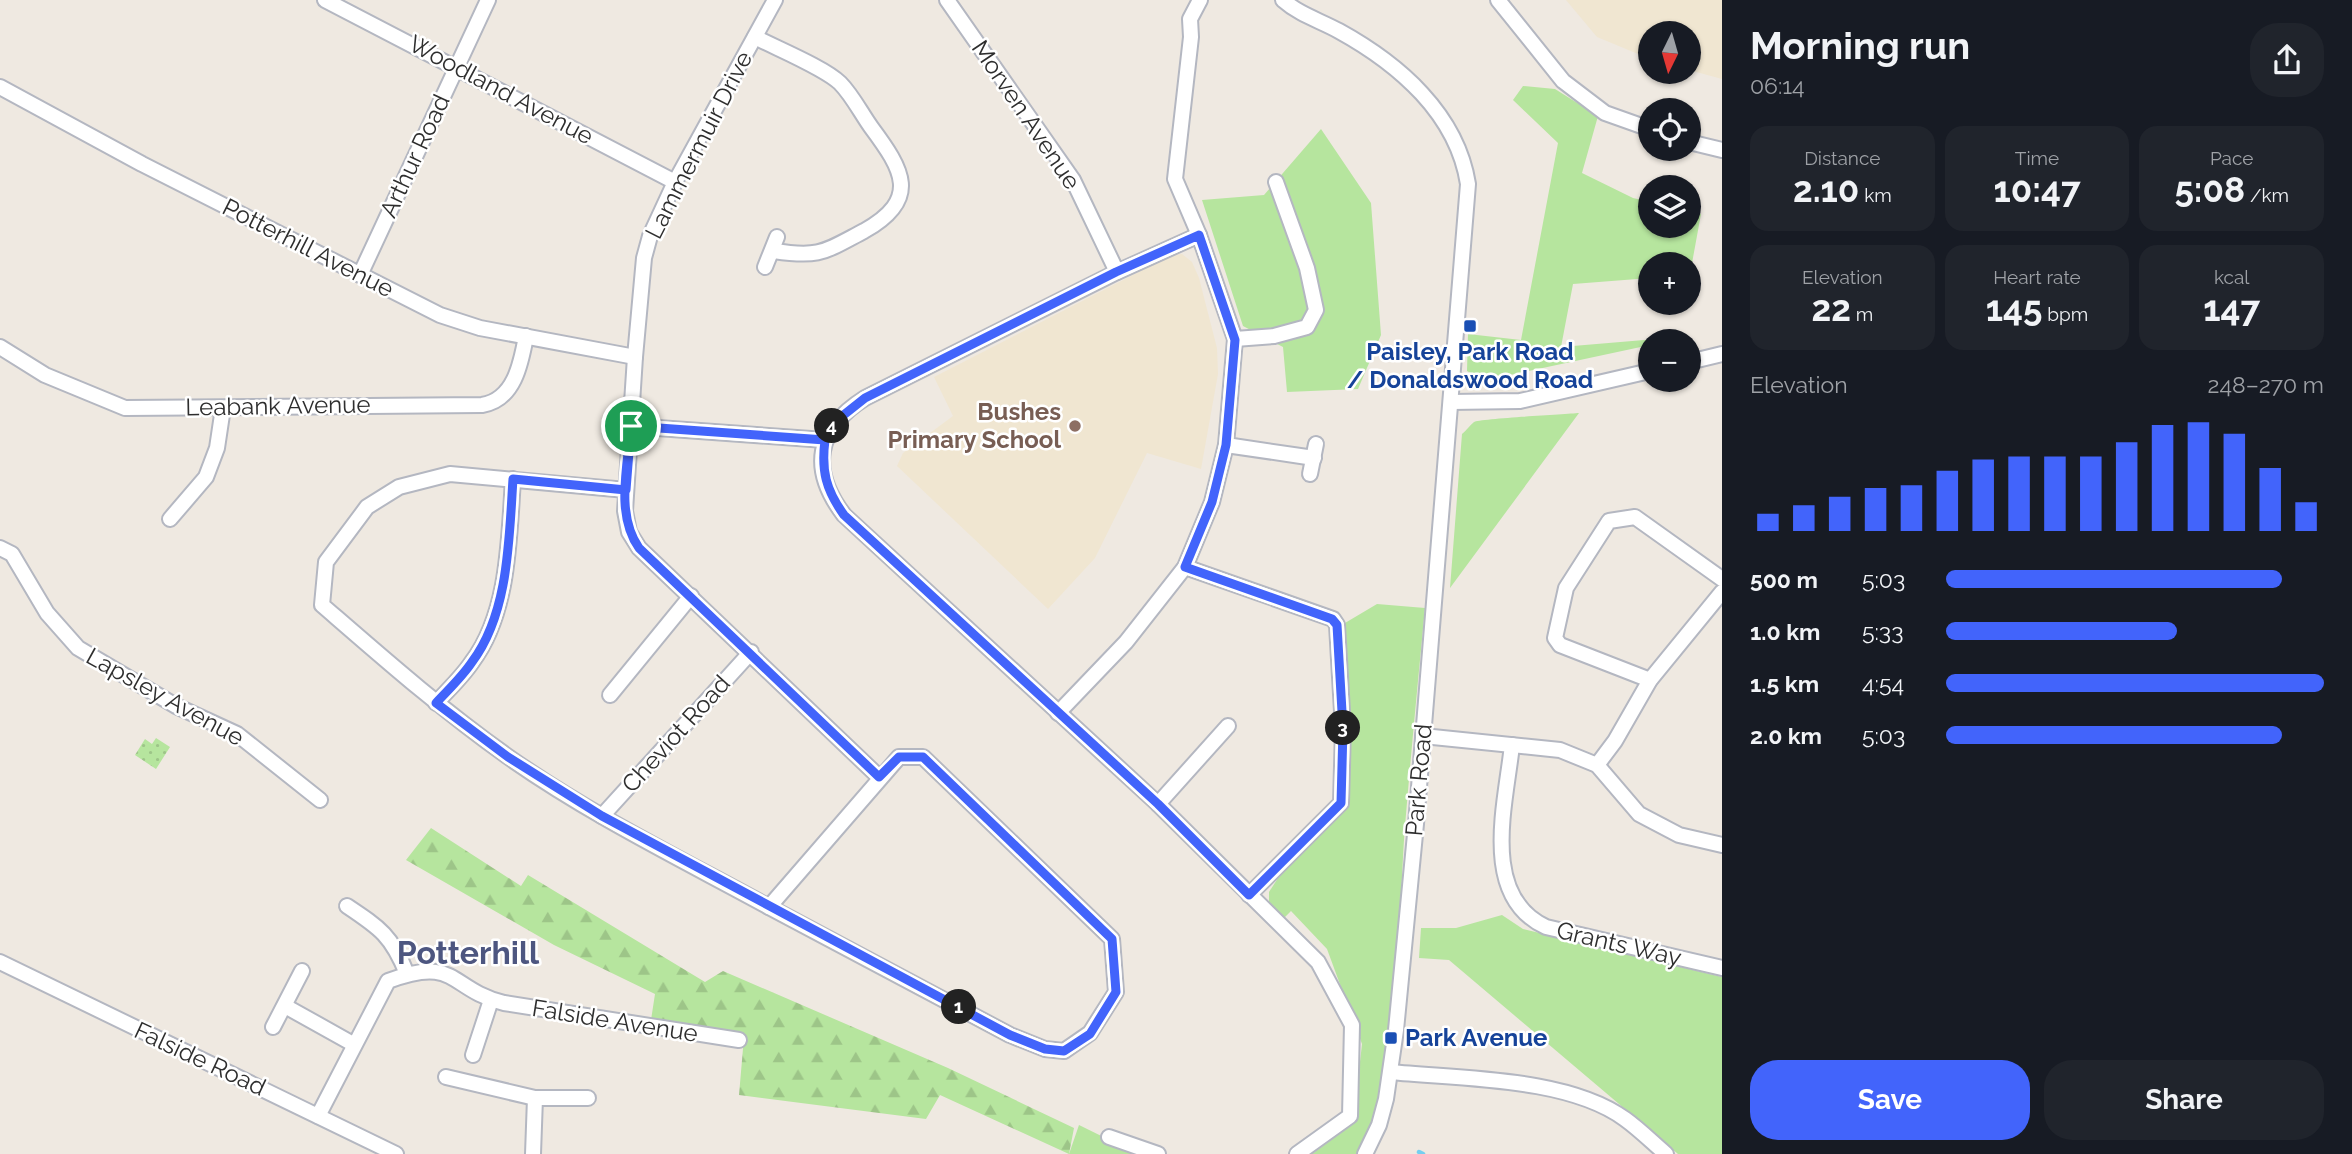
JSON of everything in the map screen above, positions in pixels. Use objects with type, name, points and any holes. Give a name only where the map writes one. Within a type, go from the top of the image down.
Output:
[{"type":"street","name":"Woodland Avenue","points":[[326,0],[675,182]]},
{"type":"street","name":"Arthur Road","points":[[360,275],[488,0]]},
{"type":"street","name":"Lammermuir Drive","points":[[775,0],[675,182],[657,218],[644,258],[626,490],[627,522],[634,541],[879,777]]},
{"type":"street","name":"Morven Avenue","points":[[947,0],[1073,180],[1116,272]]},
{"type":"street","points":[[1058,713],[1126,642],[1185,567],[1212,502],[1226,445],[1235,340],[1199,235],[1175,179],[1191,37],[1190,19],[1200,0]]},
{"type":"street","name":"Park Road","points":[[1283,0],[1300,14],[1338,30],[1422,91],[1451,131],[1464,156],[1468,184],[1423,736],[1391,1072],[1370,1152]]},
{"type":"street","points":[[1498,0],[1563,82],[1605,113],[1638,125]]},
{"type":"street","points":[[755,37],[839,82],[892,156],[901,178],[900,194],[887,218],[822,254],[807,256],[775,244],[765,267]]},
{"type":"street","name":"Potterhill Avenue","points":[[0,87],[142,164],[440,315],[480,328],[635,357]]},
{"type":"street","points":[[1701,145],[1722,150]]},
{"type":"street","points":[[1235,340],[1275,336],[1307,327],[1316,310],[1307,268],[1276,182]]},
{"type":"street","points":[[1199,235],[1116,272],[865,398],[836,421],[825,440],[822,470],[825,484],[844,515],[1158,804],[1318,962],[1353,1025],[1350,1115],[1297,1154]]},
{"type":"street","name":"Leabank Avenue","points":[[0,347],[45,375],[125,408],[491,403],[499,399],[513,381],[521,362],[526,336]]},
{"type":"street","points":[[1701,359],[1722,354]]},
{"type":"street","points":[[1451,402],[1520,401],[1638,374]]},
{"type":"street","points":[[170,519],[206,477],[217,447],[223,408]]},
{"type":"street","points":[[631,426],[825,440]]},
{"type":"street","points":[[1226,445],[1315,451],[1310,474]]},
{"type":"street","points":[[626,490],[450,474],[399,487],[367,507],[326,562],[322,605],[436,703],[508,757],[602,816],[769,906],[1010,1035],[1045,1049],[1064,1051],[1090,1034],[1116,992],[1112,939],[923,757],[899,757],[769,906]]},
{"type":"street","points":[[436,703],[473,661],[495,617],[509,540],[513,479]]},
{"type":"street","points":[[1650,680],[1560,645],[1555,638],[1566,588],[1609,521],[1635,517],[1722,579]]},
{"type":"street","name":"Lapsley Avenue","points":[[0,548],[12,554],[47,613],[78,648],[176,706],[237,734],[320,800]]},
{"type":"street","points":[[1185,567],[1332,619],[1337,625],[1343,729],[1341,803],[1249,895]]},
{"type":"street","points":[[1597,765],[1650,680],[1722,592]]},
{"type":"street","points":[[611,695],[691,596]]},
{"type":"street","name":"Cheviot Road","points":[[602,816],[751,652]]},
{"type":"street","points":[[1158,804],[1228,726]]},
{"type":"street","points":[[1423,736],[1560,750],[1597,765],[1639,814],[1679,835],[1722,845]]},
{"type":"street","name":"Grants Way","points":[[1512,745],[1502,864],[1511,892],[1525,913],[1546,927],[1722,968]]},
{"type":"street","points":[[318,1116],[388,981],[407,974],[395,944],[381,929],[347,906]]},
{"type":"street","name":"Falside Road","points":[[2,964],[396,1154]]},
{"type":"street","name":"Falside Avenue","points":[[407,974],[417,970],[442,971],[491,1000],[739,1040]]},
{"type":"street","points":[[273,1027],[302,971]]},
{"type":"street","points":[[473,1055],[491,1000]]},
{"type":"street","points":[[285,1006],[354,1044]]},
{"type":"street","points":[[1391,1072],[1524,1086],[1576,1096],[1624,1118],[1666,1154]]},
{"type":"street","points":[[446,1077],[535,1098],[589,1098]]},
{"type":"street","points":[[533,1154],[535,1098]]},
{"type":"street","points":[[1109,1137],[1158,1154]]},
{"type":"shaded area","points":[[1566,0],[1722,0],[1722,79],[1701,73],[1701,21],[1638,21],[1638,54],[1597,37]]},
{"type":"shaded area","name":"Bushes Primary School","points":[[1182,254],[1192,262],[1199,278],[1217,348],[1218,374],[1201,469],[1147,453],[1095,558],[1048,609],[897,466],[903,453],[953,416],[934,377],[1172,255]]},
{"type":"green space","points":[[1523,86],[1555,89],[1598,116],[1582,173],[1638,199],[1638,238],[1697,238],[1694,252],[1638,252],[1638,279],[1573,284],[1561,347],[1638,341],[1638,348],[1510,375],[1478,377],[1467,371],[1468,334],[1521,340],[1558,143],[1513,100]]},
{"type":"green space","points":[[1321,129],[1371,203],[1381,335],[1358,389],[1287,392],[1283,347],[1243,326],[1202,200],[1264,195]]},
{"type":"green space","points":[[1579,413],[1450,588],[1462,434],[1474,422],[1479,421]]},
{"type":"green space","points":[[1377,604],[1425,608],[1389,1046],[1381,1090],[1370,1127],[1356,1154],[1312,1154],[1353,1124],[1362,1044],[1327,949],[1291,911],[1284,918],[1269,905],[1269,892],[1278,878],[1349,803],[1345,623]]},
{"type":"green space","points":[[156,738],[170,747],[156,769],[135,755],[145,739],[152,744]]},
{"type":"green space","points":[[431,828],[521,886],[528,875],[705,982],[723,971],[948,1068],[1074,1128],[1069,1154],[940,1095],[926,1119],[739,1095],[744,1037],[651,1020],[655,994],[554,945],[406,860]]},
{"type":"green space","points":[[1502,915],[1523,929],[1722,977],[1722,1154],[1678,1154],[1449,960],[1419,958],[1421,928],[1456,928]]},
{"type":"green space","points":[[1079,1125],[1138,1154],[1069,1154]]},
{"type":"waterway","points":[[1419,1152],[1423,1154]]},
{"type":"place","name":"Paisley, Park Road / Donaldswood Road","points":[[1470,326]]},
{"type":"place","name":"Bushes Primary School","points":[[1075,426]]},
{"type":"place","name":"Park Avenue","points":[[1391,1038]]},
{"type":"district","name":"Potterhill","points":[[468,953]]},
{"type":"route","points":[[631,426],[626,490],[513,479],[509,540],[495,617],[473,661],[436,703],[508,757],[602,816],[1010,1035],[1045,1049],[1064,1051],[1090,1034],[1116,992],[1112,939],[923,757],[899,757],[879,777],[639,548],[629,532],[625,511],[631,426],[825,440],[822,470],[825,484],[844,515],[1158,804],[1249,895],[1341,803],[1343,729],[1337,625],[1332,619],[1185,567],[1212,502],[1226,445],[1235,340],[1199,235],[1116,272],[865,398],[836,421],[825,440],[728,433],[631,426]]}]
